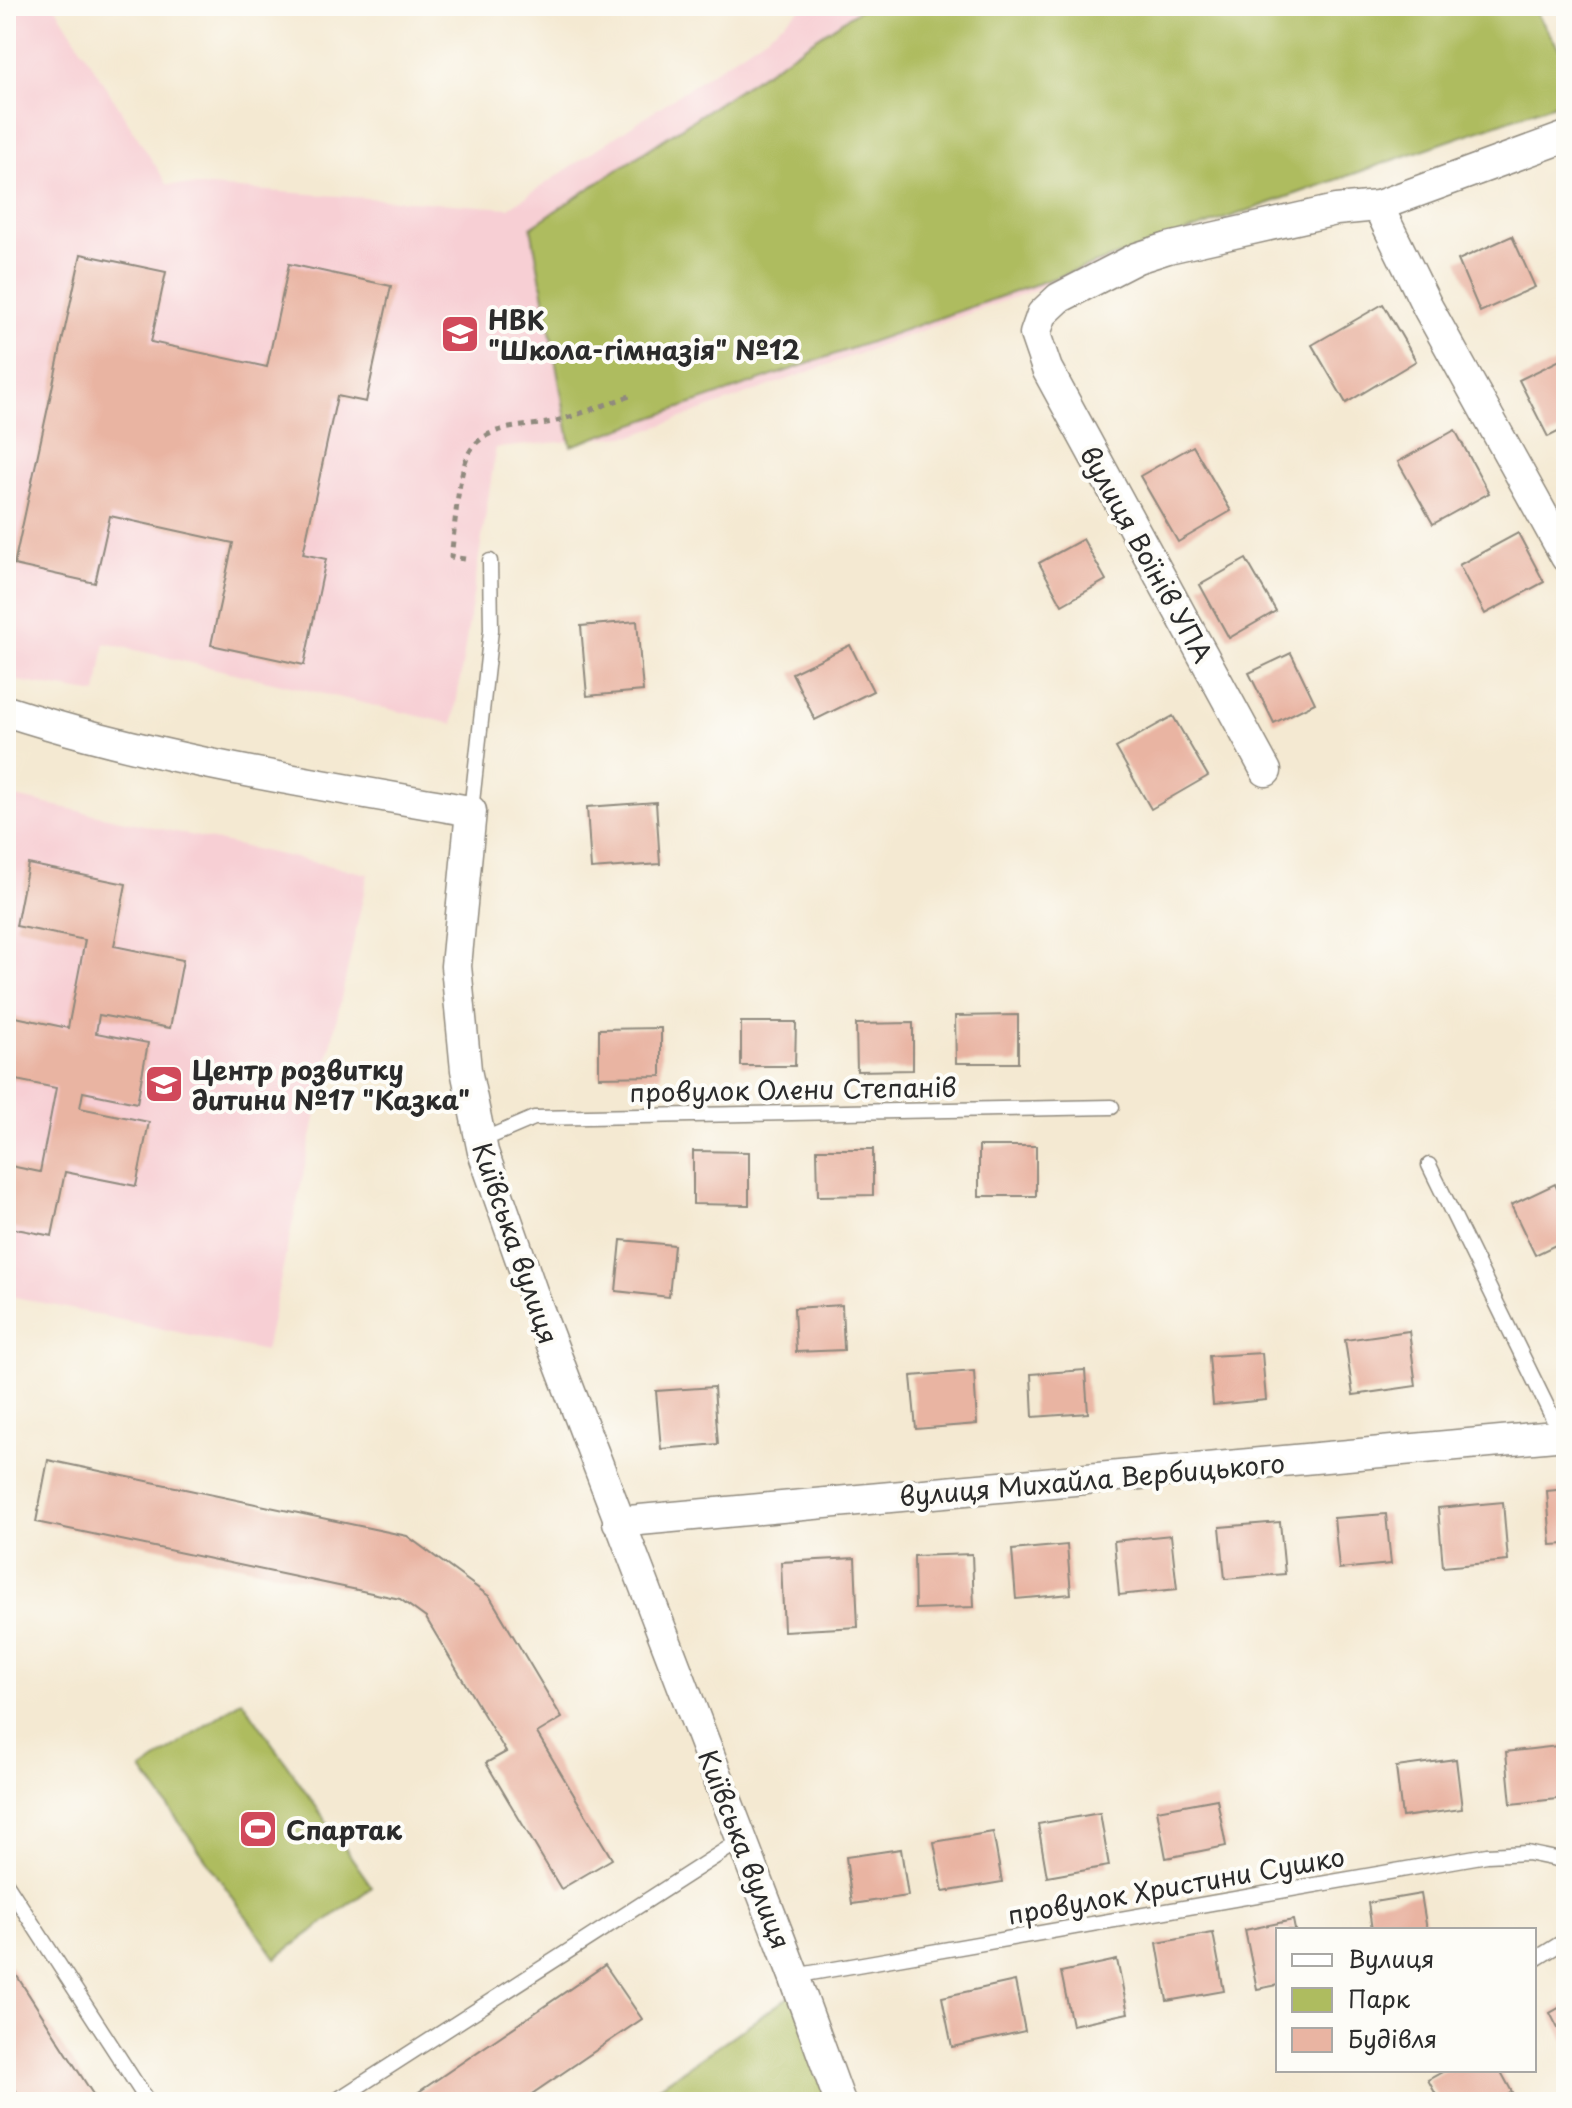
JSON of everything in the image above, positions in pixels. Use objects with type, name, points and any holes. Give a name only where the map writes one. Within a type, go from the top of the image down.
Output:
[{"type":"street","points":[[1566,137],[1378,206],[1428,308],[1566,557]]},
{"type":"street","name":"вулиця Воїнів УПА","points":[[1266,771],[1047,369],[1035,334],[1042,314],[1059,298],[1137,258],[1168,248],[1336,210],[1378,206]]},
{"type":"street","points":[[6,711],[80,734],[247,772],[471,811]]},
{"type":"street","points":[[6,734],[80,734]]},
{"type":"street","name":"Київська вулиця","points":[[471,811],[457,940],[456,982],[468,1083],[480,1141],[536,1303],[618,1522],[840,2102]]},
{"type":"street","name":"вулиця Михайла Вербицького","points":[[618,1522],[1564,1435]]},
{"type":"lane","points":[[471,811],[491,630],[490,561]]},
{"type":"lane","name":"провулок Олени Степанів","points":[[480,1141],[534,1118],[1112,1107]]},
{"type":"lane","points":[[1429,1165],[1564,1435]]},
{"type":"lane","points":[[334,2102],[741,1840]]},
{"type":"lane","name":"провулок Христини Сушко","points":[[794,1976],[1487,1855],[1527,1853],[1566,1861]]},
{"type":"lane","points":[[6,1883],[148,2102]]},
{"type":"lane","points":[[1536,1959],[1566,1940]]},
{"type":"path","points":[[490,561],[451,557],[464,467],[470,451],[483,438],[503,429],[556,422],[630,396]]},
{"type":"shaded area","name":"НВК \"Школа-гімназія\" №12","points":[[10,6],[55,6],[167,184],[509,208],[769,34],[804,6],[1081,6],[1193,232],[635,435],[496,448],[453,724],[105,643],[97,694],[6,679],[6,20]]},
{"type":"shaded area","name":"Центр розвитку дитини №17 \"Казка\"","points":[[6,795],[368,874],[265,1351],[6,1295]]},
{"type":"green space","points":[[865,6],[1532,6],[1566,59],[1566,100],[571,446],[531,227]]},
{"type":"green space","name":"Спартак","points":[[242,1700],[372,1887],[276,1958],[142,1770]]},
{"type":"green space","points":[[793,1994],[829,2102],[637,2102]]},
{"type":"building","points":[[1512,236],[1535,287],[1480,312],[1458,260]]},
{"type":"building","points":[[81,254],[166,272],[151,342],[267,367],[289,264],[391,286],[366,402],[337,396],[303,554],[326,559],[304,665],[211,645],[233,543],[110,516],[95,583],[14,565]]},
{"type":"building","points":[[1383,304],[1416,361],[1346,403],[1312,345]]},
{"type":"building","points":[[1566,357],[1566,428],[1548,437],[1519,380]]},
{"type":"building","points":[[1455,430],[1489,493],[1433,524],[1398,462]]},
{"type":"building","points":[[1193,446],[1231,511],[1178,542],[1140,476]]},
{"type":"building","points":[[1518,533],[1544,582],[1485,614],[1459,565]]},
{"type":"building","points":[[1083,539],[1106,580],[1062,605],[1039,563]]},
{"type":"building","points":[[1246,559],[1276,611],[1229,638],[1200,585]]},
{"type":"building","points":[[637,621],[643,691],[587,696],[581,626]]},
{"type":"building","points":[[850,645],[873,691],[815,720],[792,673]]},
{"type":"building","points":[[1291,653],[1315,703],[1274,723],[1249,673]]},
{"type":"building","points":[[1173,716],[1208,776],[1151,809],[1116,748]]},
{"type":"building","points":[[656,802],[660,864],[591,869],[587,807]]},
{"type":"building","points":[[28,864],[126,884],[114,946],[183,960],[170,1028],[99,1015],[96,1033],[148,1043],[137,1103],[83,1092],[80,1108],[149,1122],[136,1186],[65,1172],[52,1236],[6,1227],[6,1165],[40,1172],[56,1088],[6,1078],[6,1015],[68,1028],[85,940],[16,926]]},
{"type":"building","points":[[1018,1015],[1018,1063],[956,1063],[955,1016]]},
{"type":"building","points":[[741,1022],[796,1022],[795,1066],[741,1066]]},
{"type":"building","points":[[913,1023],[913,1070],[857,1071],[856,1024]]},
{"type":"building","points":[[661,1028],[661,1076],[599,1077],[599,1029]]},
{"type":"building","points":[[979,1146],[1036,1146],[1036,1196],[979,1196]]},
{"type":"building","points":[[817,1149],[873,1149],[873,1195],[818,1196]]},
{"type":"building","points":[[693,1151],[749,1152],[749,1205],[693,1204]]},
{"type":"building","points":[[1555,1184],[1566,1208],[1566,1240],[1535,1255],[1511,1205]]},
{"type":"building","points":[[621,1240],[674,1245],[669,1297],[616,1291]]},
{"type":"building","points":[[842,1305],[844,1350],[796,1352],[794,1308]]},
{"type":"building","points":[[1409,1331],[1416,1386],[1353,1395],[1345,1340]]},
{"type":"building","points":[[1262,1353],[1266,1400],[1213,1405],[1209,1356]]},
{"type":"building","points":[[1085,1370],[1088,1413],[1033,1417],[1031,1374]]},
{"type":"building","points":[[974,1371],[977,1424],[916,1429],[911,1376]]},
{"type":"building","points":[[714,1387],[718,1444],[661,1449],[656,1391]]},
{"type":"building","points":[[48,1460],[407,1536],[490,1597],[562,1718],[537,1733],[612,1859],[561,1889],[486,1763],[506,1752],[426,1618],[400,1599],[36,1522]]},
{"type":"building","points":[[1566,1489],[1566,1544],[1551,1545],[1547,1491]]},
{"type":"building","points":[[1503,1502],[1508,1561],[1443,1567],[1438,1508]]},
{"type":"building","points":[[1386,1514],[1391,1564],[1339,1569],[1334,1518]]},
{"type":"building","points":[[1280,1522],[1285,1574],[1225,1579],[1220,1527]]},
{"type":"building","points":[[1171,1535],[1177,1589],[1119,1595],[1114,1541]]},
{"type":"building","points":[[1067,1545],[1071,1594],[1016,1599],[1012,1550]]},
{"type":"building","points":[[972,1554],[974,1607],[915,1609],[914,1556]]},
{"type":"building","points":[[855,1558],[858,1627],[784,1631],[781,1562]]},
{"type":"building","points":[[1566,1745],[1566,1798],[1511,1804],[1506,1752]]},
{"type":"building","points":[[1456,1759],[1462,1809],[1402,1817],[1396,1767]]},
{"type":"building","points":[[1217,1799],[1226,1846],[1166,1858],[1157,1810]]},
{"type":"building","points":[[1100,1813],[1109,1866],[1047,1877],[1038,1824]]},
{"type":"building","points":[[993,1832],[1002,1882],[943,1892],[934,1842]]},
{"type":"building","points":[[901,1849],[908,1896],[852,1904],[846,1857]]},
{"type":"building","points":[[1421,1894],[1427,1928],[1372,1928],[1368,1903]]},
{"type":"building","points":[[1293,1920],[1295,1928],[1276,1928],[1276,1985],[1257,1989],[1245,1930]]},
{"type":"building","points":[[1213,1933],[1224,1991],[1167,2001],[1157,1943]]},
{"type":"building","points":[[6,1959],[98,2102],[23,2102],[6,2075]]},
{"type":"building","points":[[1117,1960],[1128,2013],[1072,2025],[1061,1972]]},
{"type":"building","points":[[605,1965],[642,2019],[520,2102],[404,2102]]},
{"type":"building","points":[[1015,1981],[1025,2031],[952,2047],[942,1997]]},
{"type":"building","points":[[1566,2004],[1566,2044],[1550,2013]]},
{"type":"building","points":[[1442,2072],[1501,2072],[1512,2092],[1495,2102],[1440,2102],[1428,2080]]},
{"type":"place","name":"НВК \"Школа-гімназія\" №12","points":[[460,334]]},
{"type":"place","name":"Центр розвитку дитини №17 \"Казка\"","points":[[164,1084]]},
{"type":"place","name":"Спартак","points":[[258,1829]]}]
